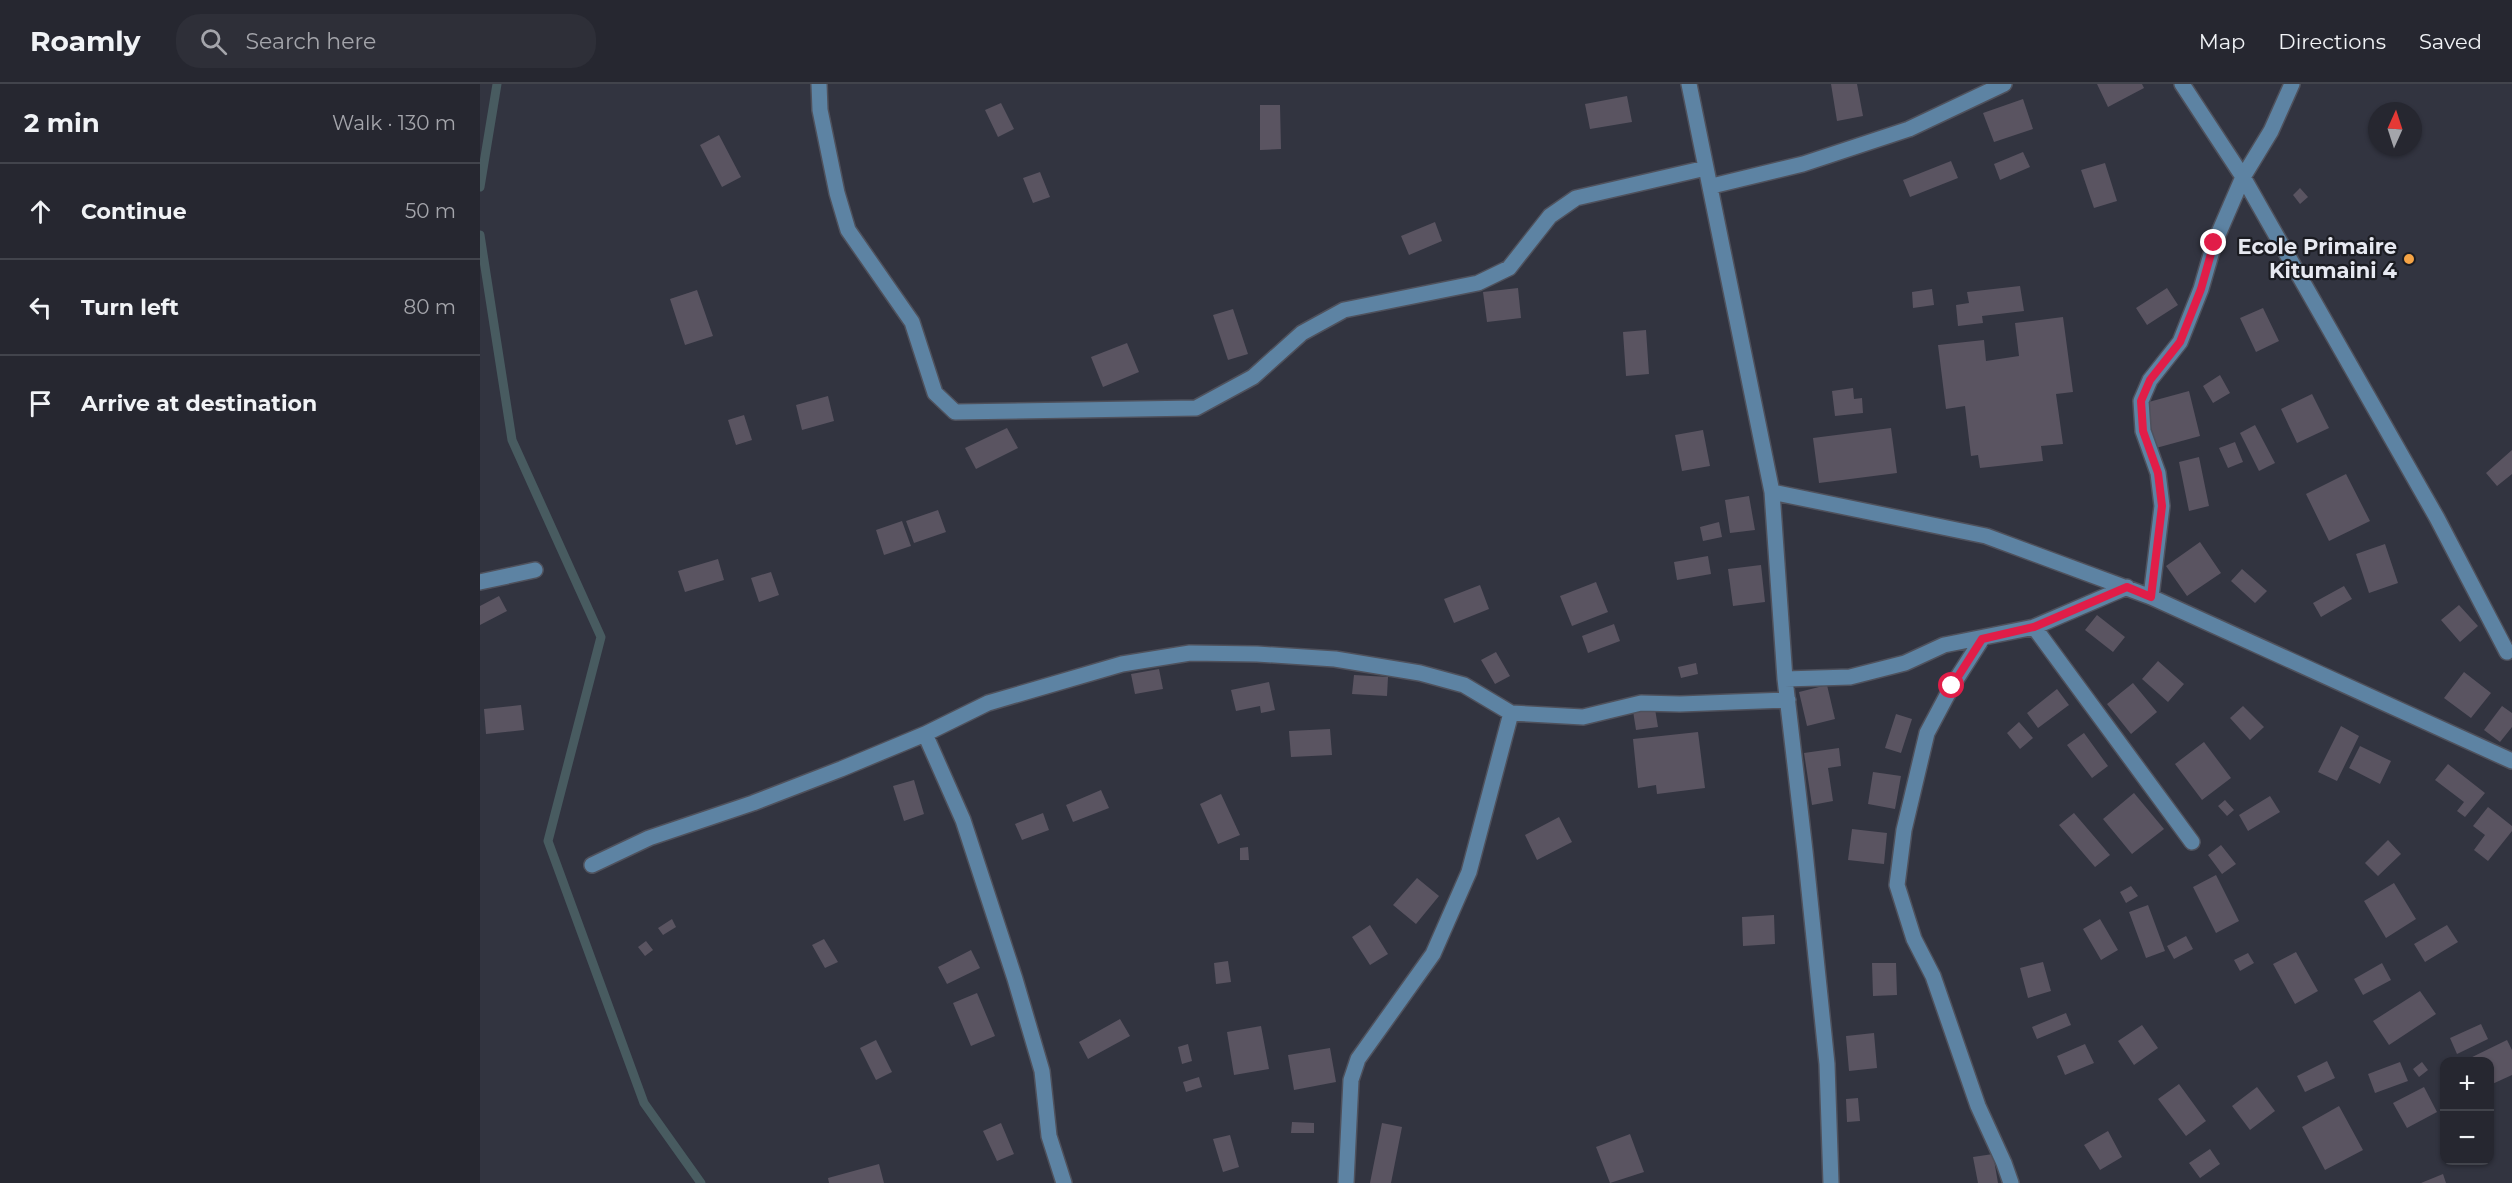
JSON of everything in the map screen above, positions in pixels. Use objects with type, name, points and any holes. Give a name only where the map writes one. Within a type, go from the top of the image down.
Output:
[{"type":"street","points":[[819,84],[820,110],[837,193],[848,230],[912,322],[936,393],[955,412],[1196,408],[1253,377],[1302,333],[1344,310],[1478,283],[1509,268],[1550,216],[1576,198],[1706,168]]},
{"type":"street","points":[[1689,84],[1706,168],[1712,186],[1773,492],[1785,679],[1827,1064],[1831,1183]]},
{"type":"street","points":[[1712,186],[1803,164],[1909,129],[2004,84]]},
{"type":"street","points":[[2182,84],[2243,177],[2437,518],[2510,653]]},
{"type":"street","points":[[2151,597],[2162,506],[2158,473],[2143,431],[2141,401],[2150,380],[2180,342],[2201,289],[2214,243],[2243,177],[2271,131],[2292,84]]},
{"type":"street","points":[[1773,492],[1986,536],[2127,587],[2512,761]]},
{"type":"street","points":[[480,582],[535,570]]},
{"type":"street","points":[[1785,679],[1850,677],[1905,663],[1944,645],[2034,627],[2127,587]]},
{"type":"street","points":[[2034,627],[2192,842]]},
{"type":"street","points":[[1982,639],[1952,686],[1927,733],[1904,830],[1897,885],[1914,939],[1933,976],[1978,1106],[2011,1183]]},
{"type":"street","points":[[592,865],[649,838],[753,803],[926,734],[988,703],[1122,664],[1190,653],[1257,654],[1335,660],[1420,673],[1464,685],[1510,713],[1583,717],[1641,703],[1788,700]]},
{"type":"street","points":[[1346,1183],[1351,1080],[1358,1059],[1432,954],[1469,872],[1510,713]]},
{"type":"street","points":[[926,734],[963,820],[1015,979],[1042,1071],[1049,1136],[1064,1183]]},
{"type":"building","points":[[1831,84],[1857,84],[1863,116],[1837,121]]},
{"type":"building","points":[[2097,84],[2142,84],[2144,88],[2108,107]]},
{"type":"building","points":[[1627,96],[1632,122],[1590,129],[1585,104]]},
{"type":"building","points":[[2023,99],[2033,129],[1994,142],[1983,113]]},
{"type":"building","points":[[1001,103],[1014,129],[998,137],[985,110]]},
{"type":"building","points":[[1260,105],[1280,105],[1281,149],[1260,150]]},
{"type":"building","points":[[719,135],[741,177],[722,187],[700,145]]},
{"type":"building","points":[[2023,152],[2030,167],[2000,180],[1994,164]]},
{"type":"building","points":[[1951,161],[1958,178],[1910,197],[1903,180]]},
{"type":"building","points":[[2105,163],[2117,201],[2094,208],[2081,170]]},
{"type":"building","points":[[1040,172],[1050,197],[1033,203],[1023,178]]},
{"type":"building","points":[[2300,188],[2308,197],[2300,204],[2293,195]]},
{"type":"building","points":[[1435,222],[1442,241],[1409,255],[1401,236]]},
{"type":"building","points":[[2020,286],[2024,311],[1982,316],[1983,323],[1958,326],[1956,305],[1969,303],[1967,292]]},
{"type":"building","points":[[1518,288],[1521,318],[1487,322],[1483,292]]},
{"type":"building","points":[[2167,288],[2178,305],[2147,325],[2136,308]]},
{"type":"building","points":[[1932,289],[1934,305],[1913,308],[1912,292]]},
{"type":"building","points":[[697,290],[713,336],[685,345],[670,299]]},
{"type":"building","points":[[2263,308],[2279,341],[2256,352],[2240,318]]},
{"type":"building","points":[[1233,309],[1248,354],[1228,360],[1213,315]]},
{"type":"building","points":[[2063,317],[2073,392],[2056,394],[2063,444],[2041,446],[2043,461],[1980,468],[1978,455],[1971,456],[1965,406],[1946,409],[1938,345],[1984,340],[1986,361],[2019,356],[2015,323]]},
{"type":"building","points":[[1646,330],[1649,374],[1626,376],[1623,332]]},
{"type":"building","points":[[1127,343],[1139,372],[1103,387],[1091,357]]},
{"type":"building","points":[[2220,375],[2230,393],[2213,403],[2203,386]]},
{"type":"building","points":[[1853,388],[1854,399],[1862,398],[1863,413],[1835,416],[1832,391]]},
{"type":"building","points":[[2189,391],[2200,436],[2156,448],[2145,403]]},
{"type":"building","points":[[2312,394],[2329,428],[2297,443],[2281,409]]},
{"type":"building","points":[[828,396],[834,421],[802,430],[796,405]]},
{"type":"building","points":[[744,415],[752,440],[736,445],[728,420]]},
{"type":"building","points":[[2255,425],[2275,463],[2259,471],[2240,433]]},
{"type":"building","points":[[1007,428],[1018,448],[976,469],[965,448]]},
{"type":"building","points":[[1891,428],[1897,473],[1819,483],[1813,438]]},
{"type":"building","points":[[1703,430],[1710,466],[1682,471],[1675,435]]},
{"type":"building","points":[[2235,442],[2243,462],[2228,468],[2219,448]]},
{"type":"building","points":[[2512,450],[2512,474],[2497,486],[2486,473]]},
{"type":"building","points":[[2199,457],[2209,506],[2189,511],[2179,462]]},
{"type":"building","points":[[2346,474],[2370,521],[2329,541],[2306,494]]},
{"type":"building","points":[[1749,496],[1755,530],[1730,533],[1725,500]]},
{"type":"building","points":[[938,510],[946,532],[914,543],[906,521]]},
{"type":"building","points":[[902,521],[911,546],[884,555],[876,530]]},
{"type":"building","points":[[1719,522],[1722,537],[1703,541],[1700,527]]},
{"type":"building","points":[[2200,542],[2221,573],[2187,596],[2166,566]]},
{"type":"building","points":[[2385,544],[2398,583],[2369,593],[2356,554]]},
{"type":"building","points":[[1708,556],[1711,574],[1677,580],[1674,562]]},
{"type":"building","points":[[718,559],[724,580],[685,592],[678,571]]},
{"type":"building","points":[[1761,565],[1765,602],[1733,606],[1728,569]]},
{"type":"building","points":[[2242,569],[2267,591],[2255,603],[2231,581]]},
{"type":"building","points":[[771,572],[779,595],[759,602],[751,578]]},
{"type":"building","points":[[1596,582],[1608,612],[1572,626],[1560,596]]},
{"type":"building","points":[[1480,585],[1489,609],[1454,623],[1444,599]]},
{"type":"building","points":[[2344,586],[2352,599],[2321,617],[2313,603]]},
{"type":"building","points":[[499,596],[507,611],[480,625],[480,606]]},
{"type":"building","points":[[2459,605],[2478,626],[2460,642],[2441,620]]},
{"type":"building","points":[[2097,615],[2125,637],[2113,652],[2085,630]]},
{"type":"building","points":[[1614,624],[1620,641],[1588,653],[1582,636]]},
{"type":"building","points":[[1496,652],[1510,676],[1495,684],[1481,660]]},
{"type":"building","points":[[2158,661],[2184,684],[2168,702],[2142,679]]},
{"type":"building","points":[[1696,663],[1698,674],[1681,678],[1678,667]]},
{"type":"building","points":[[1159,669],[1163,689],[1135,694],[1131,674]]},
{"type":"building","points":[[2464,672],[2491,693],[2471,718],[2444,698]]},
{"type":"building","points":[[1354,675],[1388,677],[1387,696],[1352,694]]},
{"type":"building","points":[[1269,682],[1275,710],[1261,713],[1260,706],[1236,711],[1231,690]]},
{"type":"building","points":[[2133,683],[2157,712],[2131,734],[2107,704]]},
{"type":"building","points":[[1827,685],[1835,719],[1807,726],[1799,692]]},
{"type":"building","points":[[2057,689],[2069,705],[2038,728],[2027,713]]},
{"type":"building","points":[[521,705],[524,730],[486,734],[484,709]]},
{"type":"building","points":[[2243,706],[2264,727],[2250,740],[2230,718]]},
{"type":"building","points":[[2502,706],[2512,713],[2512,727],[2500,742],[2484,730]]},
{"type":"building","points":[[1655,709],[1658,727],[1636,730],[1633,711]]},
{"type":"building","points":[[1896,714],[1912,719],[1901,753],[1885,748]]},
{"type":"building","points":[[2019,722],[2033,738],[2020,749],[2007,733]]},
{"type":"building","points":[[2341,726],[2359,736],[2337,781],[2318,772]]},
{"type":"building","points":[[1330,729],[1332,755],[1291,757],[1289,731]]},
{"type":"building","points":[[1698,732],[1705,788],[1657,794],[1656,785],[1638,788],[1633,739]]},
{"type":"building","points":[[2084,733],[2108,766],[2092,778],[2067,745]]},
{"type":"building","points":[[2204,742],[2231,778],[2202,800],[2175,764]]},
{"type":"building","points":[[2360,746],[2391,761],[2380,784],[2349,768]]},
{"type":"building","points":[[1839,748],[1841,766],[1828,768],[1833,801],[1812,805],[1804,753]]},
{"type":"building","points":[[2448,764],[2485,793],[2465,817],[2457,811],[2464,802],[2435,780]]},
{"type":"building","points":[[1873,772],[1901,776],[1895,809],[1868,804]]},
{"type":"building","points":[[914,780],[924,814],[904,821],[893,786]]},
{"type":"building","points":[[1101,790],[1109,808],[1073,822],[1066,805]]},
{"type":"building","points":[[2134,793],[2164,829],[2132,854],[2103,819]]},
{"type":"building","points":[[1221,794],[1240,835],[1218,844],[1200,804]]},
{"type":"building","points":[[2270,796],[2280,812],[2248,831],[2239,815]]},
{"type":"building","points":[[2225,800],[2234,810],[2227,816],[2218,806]]},
{"type":"building","points":[[2488,807],[2512,826],[2512,831],[2488,861],[2474,850],[2485,835],[2473,826]]},
{"type":"building","points":[[1043,813],[1049,830],[1022,840],[1015,824]]},
{"type":"building","points":[[2074,813],[2110,855],[2095,867],[2059,825]]},
{"type":"building","points":[[1559,817],[1572,842],[1537,860],[1525,835]]},
{"type":"building","points":[[1852,829],[1887,833],[1884,864],[1848,860]]},
{"type":"building","points":[[2388,840],[2401,854],[2378,876],[2365,863]]},
{"type":"building","points":[[2221,845],[2236,864],[2222,874],[2208,855]]},
{"type":"building","points":[[1248,847],[1249,860],[1240,860],[1240,848]]},
{"type":"building","points":[[2216,875],[2239,921],[2216,933],[2193,887]]},
{"type":"building","points":[[1417,878],[1439,896],[1416,924],[1393,905]]},
{"type":"building","points":[[2394,883],[2416,919],[2386,938],[2364,901]]},
{"type":"building","points":[[2131,886],[2138,896],[2126,903],[2120,892]]},
{"type":"building","points":[[2148,905],[2165,951],[2146,958],[2129,912]]},
{"type":"building","points":[[1774,915],[1775,944],[1743,946],[1742,917]]},
{"type":"building","points":[[672,919],[676,927],[663,935],[658,928]]},
{"type":"building","points":[[2100,919],[2118,950],[2101,960],[2083,929]]},
{"type":"building","points":[[1370,925],[1388,954],[1370,965],[1352,937]]},
{"type":"building","points":[[2447,925],[2458,942],[2425,962],[2414,944]]},
{"type":"building","points":[[2186,936],[2193,949],[2174,959],[2167,946]]},
{"type":"building","points":[[824,939],[838,962],[825,968],[812,945]]},
{"type":"building","points":[[646,941],[653,950],[645,956],[638,947]]},
{"type":"building","points":[[971,950],[980,968],[947,984],[938,967]]},
{"type":"building","points":[[2296,952],[2318,991],[2295,1004],[2273,964]]},
{"type":"building","points":[[2248,953],[2254,963],[2240,971],[2234,960]]},
{"type":"building","points":[[1228,961],[1231,982],[1216,984],[1214,963]]},
{"type":"building","points":[[2043,962],[2051,991],[2028,998],[2020,968]]},
{"type":"building","points":[[1872,963],[1896,963],[1897,995],[1873,996]]},
{"type":"building","points":[[2382,963],[2391,980],[2363,995],[2354,979]]},
{"type":"building","points":[[2420,991],[2436,1014],[2389,1045],[2373,1021]]},
{"type":"building","points":[[977,993],[995,1036],[971,1046],[953,1003]]},
{"type":"building","points":[[2066,1013],[2071,1025],[2037,1039],[2032,1027]]},
{"type":"building","points":[[1120,1019],[1130,1036],[1088,1059],[1079,1042]]},
{"type":"building","points":[[2481,1024],[2488,1039],[2457,1054],[2450,1038]]},
{"type":"building","points":[[2142,1025],[2158,1048],[2134,1065],[2118,1041]]},
{"type":"building","points":[[1261,1026],[1269,1069],[1234,1075],[1227,1032]]},
{"type":"building","points":[[1874,1033],[1877,1068],[1849,1071],[1846,1036]]},
{"type":"building","points":[[876,1040],[892,1072],[876,1080],[860,1048]]},
{"type":"building","points":[[2507,1040],[2512,1050],[2512,1075],[2494,1083],[2494,1057],[2472,1057]]},
{"type":"building","points":[[1188,1044],[1192,1061],[1182,1064],[1178,1047]]},
{"type":"building","points":[[2085,1044],[2094,1063],[2065,1075],[2057,1056]]},
{"type":"building","points":[[1330,1048],[1336,1082],[1294,1090],[1288,1055]]},
{"type":"building","points":[[2327,1061],[2335,1078],[2305,1092],[2297,1076]]},
{"type":"building","points":[[2400,1062],[2408,1081],[2375,1093],[2368,1074]]},
{"type":"building","points":[[2422,1062],[2428,1070],[2419,1077],[2413,1069]]},
{"type":"building","points":[[1199,1077],[1202,1087],[1186,1092],[1183,1082]]},
{"type":"building","points":[[2179,1084],[2206,1121],[2186,1136],[2158,1099]]},
{"type":"building","points":[[2257,1087],[2275,1111],[2250,1130],[2232,1106]]},
{"type":"building","points":[[2424,1087],[2437,1112],[2407,1128],[2393,1103]]},
{"type":"building","points":[[1858,1098],[1860,1121],[1847,1122],[1846,1099]]},
{"type":"building","points":[[2339,1106],[2363,1150],[2325,1170],[2302,1127]]},
{"type":"building","points":[[1292,1122],[1314,1123],[1314,1133],[1291,1133]]},
{"type":"building","points":[[1001,1123],[1014,1154],[997,1161],[983,1131]]},
{"type":"building","points":[[1382,1123],[1402,1127],[1391,1183],[1370,1183]]},
{"type":"building","points":[[2108,1131],[2122,1157],[2100,1170],[2084,1145]]},
{"type":"building","points":[[1630,1134],[1644,1172],[1610,1183],[1596,1147]]},
{"type":"building","points":[[1230,1135],[1239,1167],[1223,1172],[1213,1139]]},
{"type":"building","points":[[2210,1149],[2220,1164],[2200,1178],[2189,1163]]},
{"type":"building","points":[[1993,1154],[1998,1183],[1978,1183],[1973,1157]]},
{"type":"building","points":[[879,1164],[884,1183],[829,1183],[828,1178]]},
{"type":"building","points":[[2443,1174],[2446,1183],[2421,1183]]},
{"type":"waterway","points":[[480,187],[497,84]]},
{"type":"waterway","points":[[480,235],[512,440],[601,637],[548,841],[644,1103],[701,1183]]},
{"type":"place","name":"Ecole Primaire Kitumaini 4","points":[[2409,259]]},
{"type":"route","points":[[1952,686],[1982,639],[2034,627],[2127,587],[2151,597],[2162,506],[2158,473],[2143,431],[2141,401],[2150,380],[2180,342],[2201,289],[2214,243]]}]
